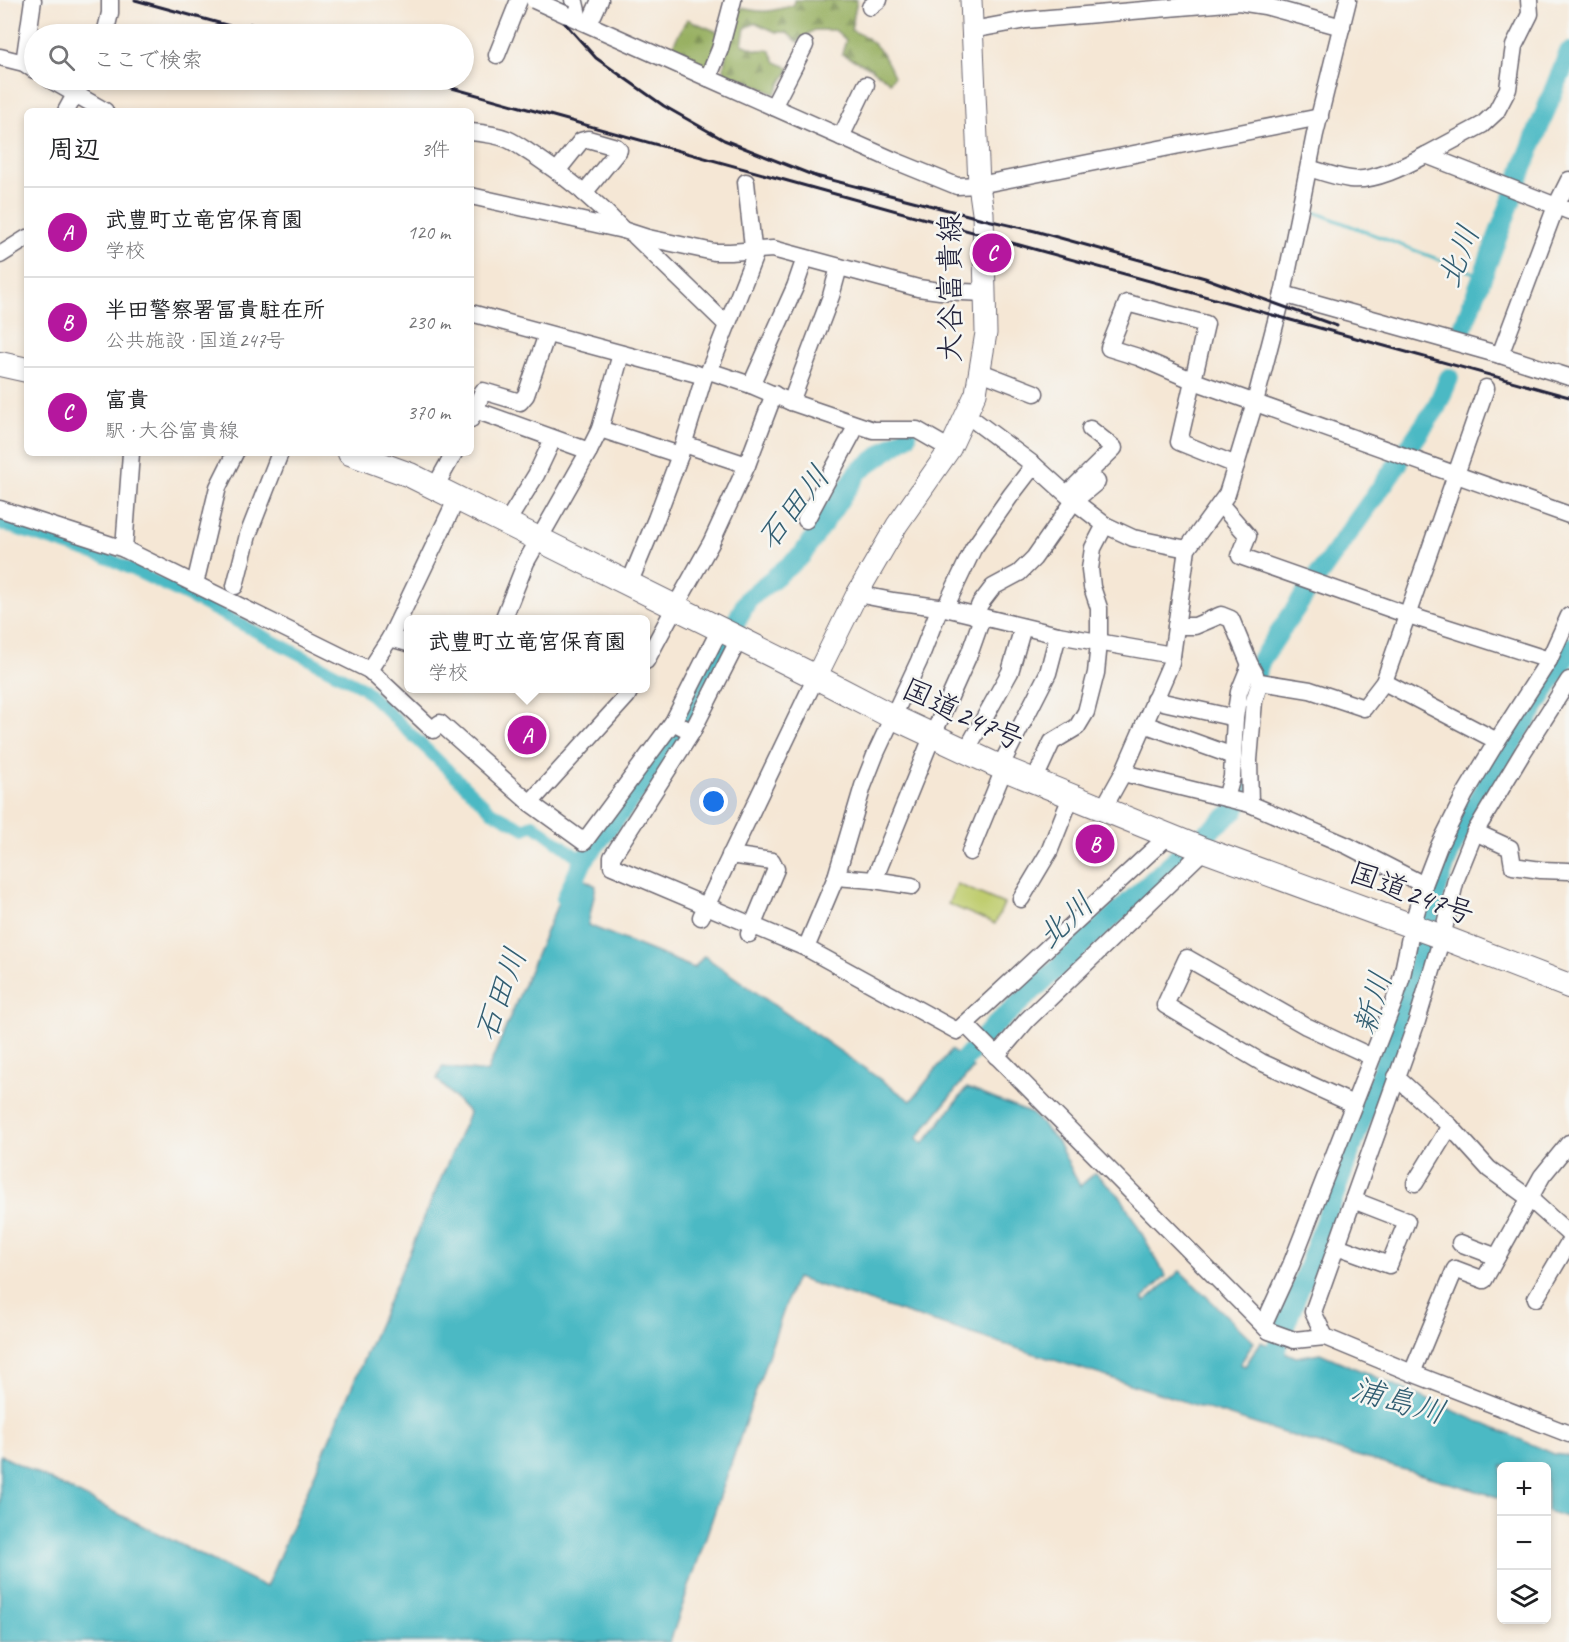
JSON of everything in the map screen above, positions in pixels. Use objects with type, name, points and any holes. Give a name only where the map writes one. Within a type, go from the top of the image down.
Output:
[{"type":"highway","points":[[0,364],[24,369]]},
{"type":"highway","name":"国道247号","points":[[358,456],[401,471],[458,498],[932,737],[1002,768],[1204,850],[1569,986]]},
{"type":"main road","name":"大谷富貴線","points":[[816,677],[856,594],[897,525],[950,448],[976,393],[981,372],[986,333],[983,213],[978,185],[971,0]]},
{"type":"street","points":[[32,24],[33,0]]},
{"type":"street","points":[[107,24],[110,0]]},
{"type":"street","points":[[497,55],[519,0]]},
{"type":"street","points":[[534,0],[577,15],[708,78],[957,186],[978,185],[1320,117]]},
{"type":"street","points":[[577,15],[600,0]]},
{"type":"street","points":[[708,78],[720,49],[733,0]]},
{"type":"street","points":[[1103,809],[1123,773],[1171,663],[1187,549],[1227,494],[1236,465],[1283,294],[1320,117],[1348,0]]},
{"type":"street","points":[[1309,168],[1352,179],[1372,177],[1401,167],[1482,125],[1496,112],[1508,88],[1514,46],[1530,14],[1529,0]]},
{"type":"street","points":[[972,30],[1026,20],[1199,6],[1213,2],[1239,2],[1265,6],[1342,27]]},
{"type":"street","points":[[773,107],[805,45]]},
{"type":"street","points":[[0,57],[24,65]]},
{"type":"street","points":[[841,137],[866,84]]},
{"type":"street","points":[[68,108],[77,90]]},
{"type":"street","points":[[82,90],[102,108]]},
{"type":"street","points":[[474,133],[506,139],[557,171],[607,212],[727,325]]},
{"type":"street","points":[[557,171],[581,141],[588,140],[616,147],[619,150],[584,193]]},
{"type":"street","points":[[1426,155],[1563,209]]},
{"type":"street","points":[[1500,355],[1563,209],[1569,180]]},
{"type":"street","points":[[629,584],[682,450],[706,374],[754,257],[746,182]]},
{"type":"street","points":[[474,197],[714,252],[773,249],[918,288],[985,293]]},
{"type":"street","points":[[0,255],[24,240]]},
{"type":"street","points":[[751,385],[806,258]]},
{"type":"street","points":[[791,402],[831,296],[839,267]]},
{"type":"street","points":[[1283,294],[1500,355],[1569,377]]},
{"type":"street","points":[[1236,465],[1179,442],[1194,381],[1206,324],[1128,303],[1108,348],[1138,357],[1194,381],[1569,515]]},
{"type":"street","points":[[474,314],[697,374],[751,385],[791,402],[873,430],[917,430],[950,448]]},
{"type":"street","points":[[474,408],[477,389],[520,402],[526,395],[547,334]]},
{"type":"street","points":[[504,615],[526,562],[600,429],[621,354]]},
{"type":"street","points":[[981,372],[1035,393]]},
{"type":"street","points":[[1260,682],[1310,690],[1364,708],[1384,682],[1486,388]]},
{"type":"street","points":[[650,653],[711,543],[747,465],[774,394]]},
{"type":"street","points":[[474,414],[589,451]]},
{"type":"street","points":[[967,415],[1034,465],[1105,525],[1133,538],[1187,549]]},
{"type":"street","points":[[806,520],[857,425]]},
{"type":"street","points":[[600,429],[747,465]]},
{"type":"street","points":[[874,880],[932,737],[970,652],[980,604],[993,587],[1019,573],[1034,558],[1071,497],[1114,448],[1090,429]]},
{"type":"street","points":[[507,522],[536,475],[553,439]]},
{"type":"street","points":[[124,549],[131,456]]},
{"type":"street","points":[[195,584],[218,487],[234,456]]},
{"type":"street","points":[[235,586],[248,535],[279,456]]},
{"type":"street","points":[[435,487],[452,456]]},
{"type":"street","points":[[806,948],[836,877],[863,786],[876,753],[943,608],[973,549],[1034,465]]},
{"type":"street","points":[[1071,497],[1097,482]]},
{"type":"street","points":[[369,670],[390,638],[458,498]]},
{"type":"street","points":[[1220,504],[1248,536],[1240,556],[1408,615],[1550,660]]},
{"type":"street","points":[[0,509],[124,549],[369,670],[433,730],[440,723],[530,803],[584,842],[673,722],[730,634]]},
{"type":"street","points":[[1034,782],[1052,742],[1077,727],[1086,712],[1096,674],[1100,643],[1099,608],[1092,587],[1090,569],[1093,548],[1105,525]]},
{"type":"street","points":[[856,594],[893,602],[943,608],[1058,635],[1172,655]]},
{"type":"street","points":[[1176,626],[1195,626],[1221,615],[1231,619],[1250,665],[1260,682],[1254,701],[1249,760],[1250,804]]},
{"type":"street","points":[[1266,1328],[1395,999],[1424,885],[1439,846],[1465,794],[1550,660],[1569,616]]},
{"type":"street","points":[[966,751],[1010,672],[1023,627]]},
{"type":"street","points":[[730,634],[692,732],[612,857],[612,866],[703,911],[806,948],[957,1031],[969,1028],[1173,838]]},
{"type":"street","points":[[970,852],[1002,768],[1048,673],[1058,635]]},
{"type":"street","points":[[390,638],[404,642]]},
{"type":"street","points":[[1226,798],[1232,777],[1235,718],[1239,692],[1250,665]]},
{"type":"street","points":[[703,911],[816,677]]},
{"type":"street","points":[[1325,1337],[1314,1312],[1417,1021],[1442,937],[1456,879],[1475,832],[1569,680]]},
{"type":"street","points":[[1384,682],[1497,741]]},
{"type":"street","points":[[530,803],[628,693]]},
{"type":"street","points":[[1154,700],[1235,718]]},
{"type":"street","points":[[673,722],[692,732]]},
{"type":"street","points":[[1144,724],[1233,756]]},
{"type":"street","points":[[1123,773],[1250,804],[1348,846],[1424,885]]},
{"type":"street","points":[[1021,899],[1049,852],[1071,796]]},
{"type":"street","points":[[1475,832],[1510,848],[1513,866],[1569,871]]},
{"type":"street","points":[[993,1052],[1204,850]]},
{"type":"street","points":[[730,855],[772,861],[776,869],[751,930]]},
{"type":"street","points":[[836,877],[912,886]]},
{"type":"street","points":[[1353,1104],[1261,1062],[1165,1005],[1187,958],[1306,1026],[1372,1057]]},
{"type":"street","points":[[969,1028],[1266,1328],[1294,1340],[1325,1337],[1569,1434]]},
{"type":"street","points":[[1396,1077],[1450,1126],[1489,1169],[1529,1198],[1569,1234]]},
{"type":"street","points":[[1415,1183],[1450,1126]]},
{"type":"street","points":[[1412,1373],[1455,1269],[1484,1280],[1542,1176],[1569,1143]]},
{"type":"street","points":[[1337,1246],[1389,1264],[1407,1221],[1353,1200]]},
{"type":"street","points":[[1536,1298],[1569,1242]]},
{"type":"street","points":[[1460,1243],[1497,1257]]},
{"type":"green space","points":[[794,0],[857,0],[851,30],[867,38],[883,54],[894,76],[890,82],[871,68],[842,54],[846,40],[835,30],[814,30],[798,42],[786,32],[776,32],[756,23],[745,28],[742,44],[756,50],[770,50],[776,62],[790,68],[775,94],[739,77],[725,78],[724,65],[736,7],[771,11],[794,5]]},
{"type":"green space","points":[[687,19],[720,33],[707,73],[669,55]]},
{"type":"green space","points":[[957,884],[1004,904],[995,924],[948,904]]},
{"type":"water","name":"浦島川","points":[[571,872],[596,886],[588,925],[694,968],[704,956],[911,1101],[951,1050],[973,1068],[917,1138],[923,1144],[967,1088],[1032,1114],[1057,1141],[1080,1186],[1095,1173],[1121,1197],[1166,1276],[1142,1299],[1145,1302],[1180,1271],[1254,1342],[1240,1364],[1245,1366],[1261,1342],[1296,1357],[1320,1353],[1554,1454],[1569,1456],[1569,1518],[1551,1512],[1551,1462],[1497,1462],[1497,1497],[1340,1451],[796,1278],[670,1642],[0,1642],[0,1455],[266,1587],[469,1113],[437,1079],[442,1067],[487,1072]]},
{"type":"waterway","name":"北川","points":[[1517,183],[1569,52]]},
{"type":"waterway","name":"北川","points":[[1460,335],[1512,199]]},
{"type":"waterway","points":[[1309,210],[1482,276]]},
{"type":"waterway","name":"北川","points":[[1409,447],[1436,408],[1449,378]]},
{"type":"waterway","name":"石田川","points":[[735,624],[748,599],[802,555],[859,471],[907,436]]},
{"type":"waterway","name":"北川","points":[[1318,576],[1399,462]]},
{"type":"waterway","points":[[0,524],[112,560],[191,598],[362,687],[491,811],[525,829],[533,824],[583,861]]},
{"type":"waterway","name":"北川","points":[[1251,688],[1261,660],[1308,590]]},
{"type":"waterway","name":"新川","points":[[1267,1372],[1389,1051],[1417,970],[1432,906],[1447,860],[1461,829],[1492,775],[1561,666],[1569,647]]},
{"type":"waterway","name":"石田川","points":[[684,723],[724,648]]},
{"type":"waterway","name":"石田川","points":[[566,899],[583,861],[651,773],[679,730]]},
{"type":"waterway","name":"北川","points":[[947,1079],[992,1028],[1179,856],[1235,810],[1241,796],[1243,765]]},
{"type":"railway","points":[[135,0],[223,24]]},
{"type":"railway","points":[[544,0],[596,58],[664,106],[724,140],[820,178]]},
{"type":"railway","points":[[459,90],[1569,397]]},
{"type":"railway","points":[[812,175],[1035,231],[1205,278],[1337,326]]},
{"type":"place","name":"富貴","points":[[992,253]]},
{"type":"place","name":"武豊町立竜宮保育園","points":[[527,735]]},
{"type":"place","name":"半田警察署冨貴駐在所","points":[[1095,844]]}]
